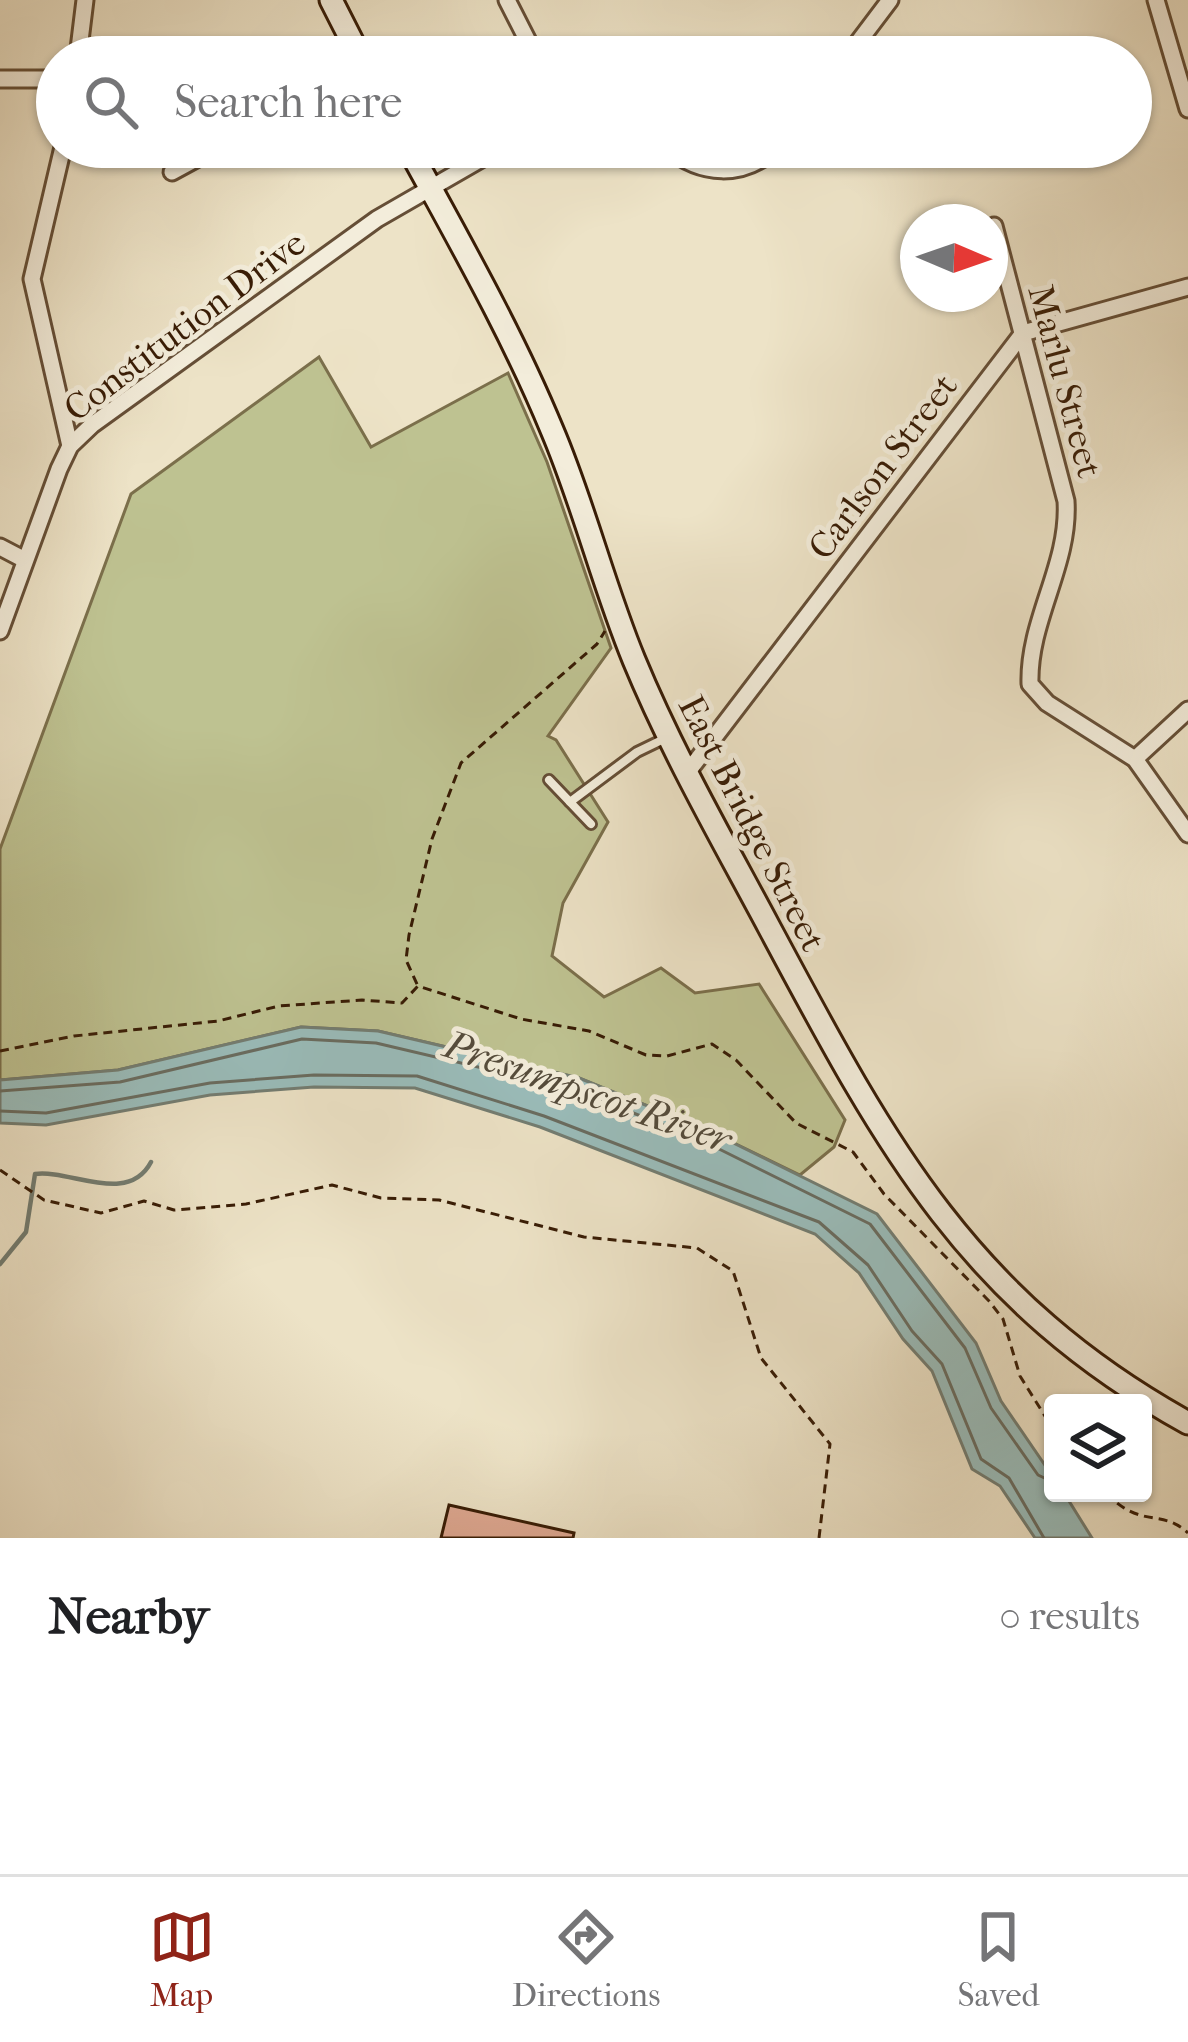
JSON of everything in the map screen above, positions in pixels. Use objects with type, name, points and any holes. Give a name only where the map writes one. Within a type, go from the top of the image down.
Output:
[{"type":"street","points":[[81,36],[85,0]]},
{"type":"street","points":[[331,0],[345,36]]},
{"type":"street","points":[[507,0],[525,36]]},
{"type":"street","points":[[863,36],[890,0]]},
{"type":"street","points":[[1156,0],[1188,109]]},
{"type":"street","points":[[0,79],[36,80]]},
{"type":"street","points":[[58,168],[32,279],[70,446]]},
{"type":"street","points":[[172,172],[179,168]]},
{"type":"street","name":"East Bridge Street","points":[[420,168],[550,424],[614,605],[669,737],[866,1109],[925,1198],[986,1271],[1060,1340],[1134,1393],[1188,1423]]},
{"type":"street","name":"Constitution Drive","points":[[0,631],[22,559],[70,446],[92,425],[430,187],[464,168]]},
{"type":"street","points":[[700,168],[735,168]]},
{"type":"street","name":"Marlu Street","points":[[1008,278],[1061,477],[1068,526],[1032,652],[1030,684],[1047,703],[1135,759],[1188,834]]},
{"type":"street","points":[[1023,333],[1188,287]]},
{"type":"street","name":"Carlson Street","points":[[687,773],[1023,333]]},
{"type":"street","points":[[0,547],[22,559]]},
{"type":"street","points":[[1135,759],[1188,710]]},
{"type":"lane","points":[[570,802],[638,752],[669,737]]},
{"type":"lane","points":[[549,780],[591,824]]},
{"type":"path","points":[[614,605],[597,644],[461,764],[432,839],[409,935],[406,960],[418,986],[521,1019],[589,1031],[646,1054],[667,1056],[697,1045],[724,1050],[796,1124],[853,1152],[884,1194],[988,1301],[1003,1319],[1020,1376],[1044,1415]]},
{"type":"path","points":[[0,1051],[74,1036],[218,1021],[279,1006],[403,1003],[418,986]]},
{"type":"path","points":[[0,1171],[15,1176],[40,1197],[101,1213],[144,1201],[174,1210],[246,1204],[332,1185],[381,1198],[439,1200],[584,1237],[698,1249],[723,1260],[733,1271],[761,1358],[830,1444],[819,1538]]},
{"type":"path","points":[[1116,1502],[1135,1518],[1176,1521],[1188,1533]]},
{"type":"green space","points":[[319,357],[371,447],[508,373],[547,462],[611,648],[548,736],[556,740],[608,822],[563,903],[552,956],[604,997],[661,968],[695,993],[759,984],[845,1120],[834,1147],[800,1175],[707,1130],[579,1078],[378,1031],[301,1027],[118,1070],[0,1080],[0,849],[131,494]]},
{"type":"water","name":"Presumpscot River","points":[[301,1027],[378,1031],[579,1078],[707,1130],[877,1214],[976,1343],[1001,1401],[1044,1464],[1044,1502],[1070,1502],[1092,1538],[1035,1538],[1000,1486],[972,1469],[932,1371],[903,1339],[859,1273],[815,1234],[540,1127],[415,1088],[314,1087],[210,1095],[46,1125],[0,1123],[0,1080],[118,1070]]},
{"type":"building","points":[[449,1505],[574,1533],[573,1538],[441,1538]]},
{"type":"waterway","points":[[0,1264],[26,1232],[35,1174],[113,1184],[141,1175],[151,1162]]}]
